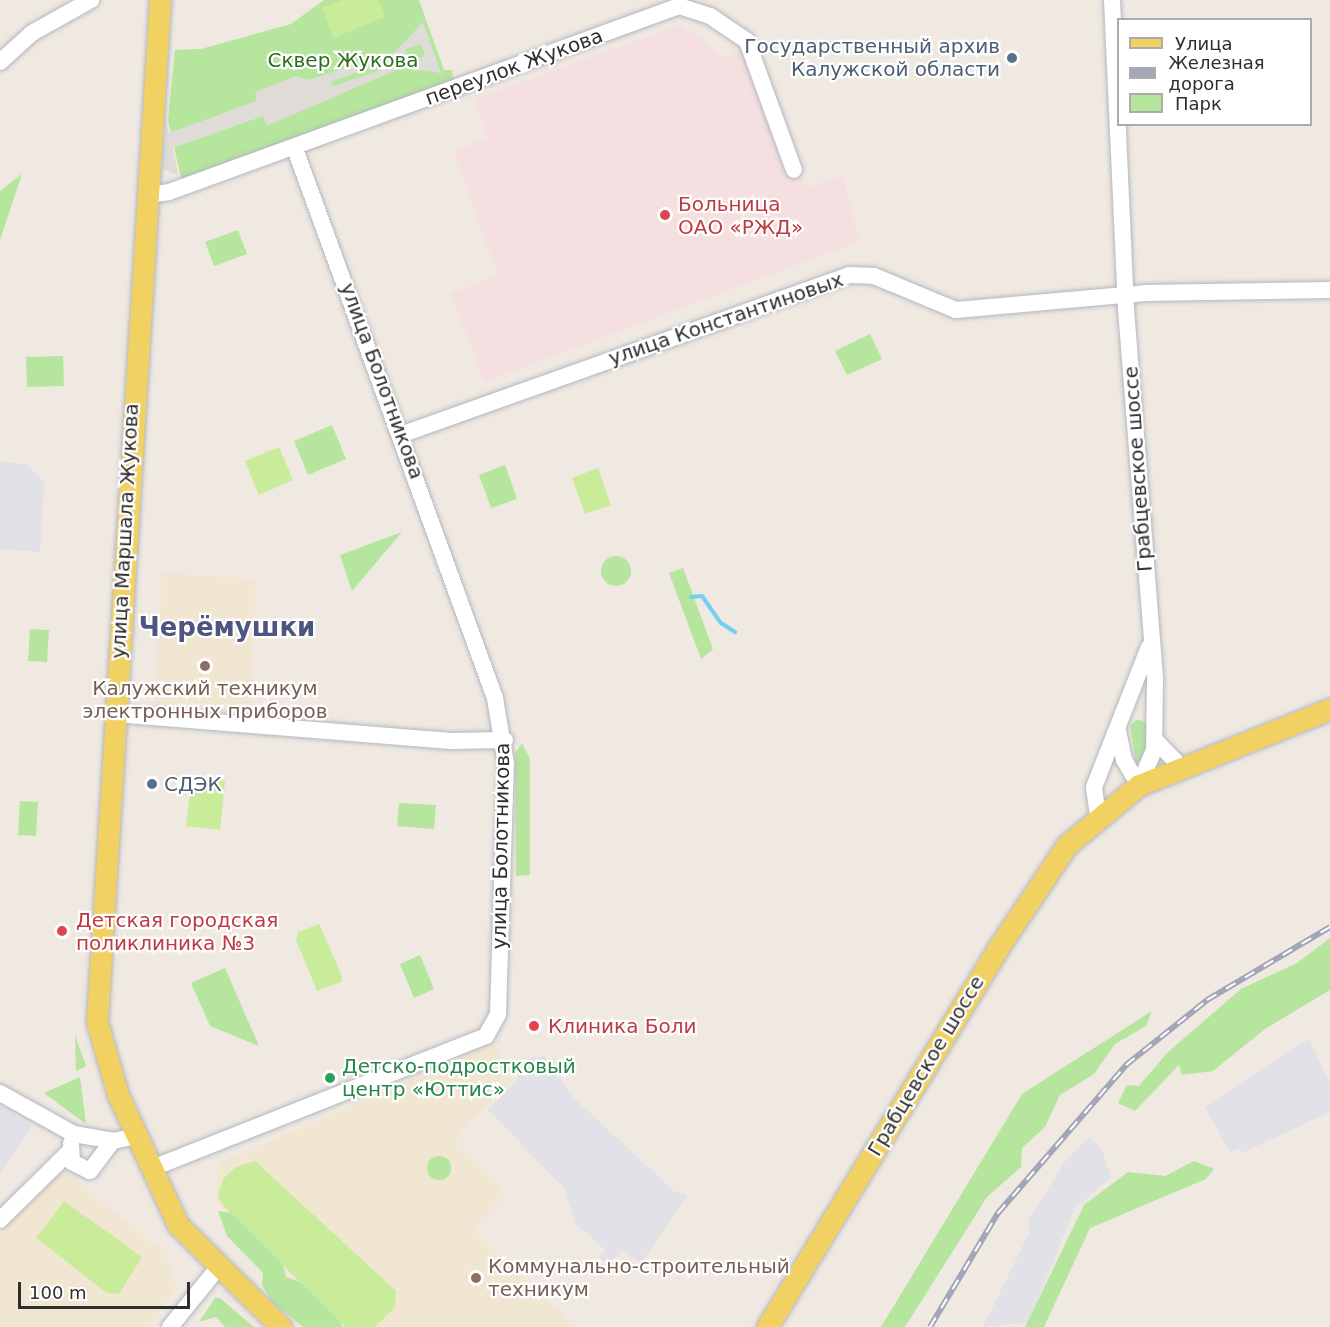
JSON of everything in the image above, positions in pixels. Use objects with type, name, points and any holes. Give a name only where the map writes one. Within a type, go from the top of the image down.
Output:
[{"type":"main road","name":"улица Маршала Жукова","points":[[159,0],[97,1022],[136,1136],[178,1225],[217,1269],[281,1327]]},
{"type":"main road","name":"Грабцевское шоссе","points":[[767,1327],[1045,874],[1098,816],[1139,785],[1330,709]]},
{"type":"street","points":[[0,62],[32,33],[92,0]]},
{"type":"street","name":"Грабцевское шоссе","points":[[1112,0],[1117,105]]},
{"type":"street","name":"переулок Жукова","points":[[146,195],[169,192],[679,6],[710,16],[747,41],[795,170]]},
{"type":"street","name":"Грабцевское шоссе","points":[[1118,126],[1126,295],[1155,740]]},
{"type":"street","name":"улица Болотникова","points":[[150,1169],[486,1036],[495,1026],[505,740],[495,698],[403,434],[294,146]]},
{"type":"street","name":"улица Константиновых","points":[[403,434],[849,275],[874,276],[956,310],[1126,295],[1330,290]]},
{"type":"street","name":"Грабцевское шоссе","points":[[1098,816],[1094,787],[1118,731],[1150,644]]},
{"type":"street","points":[[1125,713],[1141,711],[1154,719]]},
{"type":"street","points":[[115,714],[505,740]]},
{"type":"street","points":[[1118,731],[1124,760],[1139,785]]},
{"type":"street","points":[[1139,785],[1155,740],[1181,767]]},
{"type":"street","points":[[0,1093],[74,1134],[113,1141],[136,1136]]},
{"type":"street","points":[[0,1220],[69,1152],[74,1134]]},
{"type":"street","points":[[69,1152],[81,1170],[90,1171],[113,1141]]},
{"type":"street","points":[[170,1327],[217,1269]]},
{"type":"shaded area","points":[[423,22],[441,73],[401,68],[267,126],[263,116],[173,148],[178,175],[162,169],[166,123],[169,133],[257,101],[255,92],[296,76],[308,80],[395,52]],"holes":[[[421,44],[425,56],[409,61],[405,49]],[[376,66],[378,71],[333,86],[332,81]]]},
{"type":"shaded area","name":"Больница ОАО «РЖД»","points":[[681,24],[725,58],[752,46],[805,188],[843,175],[860,241],[484,382],[451,293],[498,276],[454,152],[488,137],[474,99]]},
{"type":"shaded area","points":[[0,461],[28,465],[44,483],[40,552],[0,549]]},
{"type":"shaded area","name":"Калужский техникум электронных приборов","points":[[162,573],[256,579],[250,714],[155,707]]},
{"type":"shaded area","points":[[1309,1038],[1330,1085],[1330,1112],[1242,1153],[1239,1148],[1230,1152],[1205,1107]]},
{"type":"shaded area","points":[[494,1044],[513,1080],[456,1135],[459,1145],[507,1194],[473,1230],[575,1327],[340,1327],[216,1200],[218,1164]]},
{"type":"shaded area","points":[[545,1056],[575,1099],[675,1192],[688,1195],[641,1263],[623,1250],[608,1265],[599,1257],[605,1250],[575,1223],[564,1188],[488,1110],[516,1081],[522,1059]]},
{"type":"shaded area","points":[[0,1106],[32,1126],[0,1174]]},
{"type":"shaded area","points":[[1090,1136],[1103,1152],[1111,1177],[1074,1210],[1029,1322],[983,1327],[1029,1233],[1028,1220],[1068,1157]]},
{"type":"shaded area","points":[[60,1168],[159,1248],[171,1268],[176,1289],[149,1327],[0,1327],[0,1237],[9,1217]]},
{"type":"green space","name":"Сквер Жукова","points":[[324,0],[419,0],[444,70],[452,70],[454,82],[182,182],[168,120],[175,50],[201,49],[291,24]]},
{"type":"green space","points":[[342,0],[379,0],[385,17],[333,38],[322,8]]},
{"type":"green space","points":[[22,174],[0,240],[0,191]]},
{"type":"green space","points":[[238,230],[247,254],[214,266],[205,242]]},
{"type":"green space","points":[[870,334],[882,359],[847,375],[835,351]]},
{"type":"green space","points":[[63,356],[64,386],[27,387],[26,357]]},
{"type":"green space","points":[[332,425],[346,459],[308,475],[294,441]]},
{"type":"green space","points":[[279,447],[293,480],[259,495],[245,461]]},
{"type":"green space","points":[[505,465],[517,499],[491,508],[479,475]]},
{"type":"green space","points":[[598,468],[611,505],[585,514],[572,478]]},
{"type":"green space","points":[[402,532],[352,591],[340,555]]},
{"type":"green space","points":[[616,556],[626,561],[631,571],[626,581],[616,586],[606,581],[601,571],[606,561]]},
{"type":"green space","points":[[683,568],[713,649],[701,659],[669,573]]},
{"type":"green space","points":[[30,629],[49,630],[47,662],[28,661]]},
{"type":"green space","points":[[1138,719],[1146,723],[1148,750],[1136,764],[1130,725]]},
{"type":"green space","points":[[522,743],[530,759],[530,875],[516,876],[515,753]]},
{"type":"green space","points":[[192,777],[225,781],[220,830],[186,826]]},
{"type":"green space","points":[[20,801],[38,802],[36,836],[18,835]]},
{"type":"green space","points":[[399,803],[436,805],[434,829],[397,826]]},
{"type":"green space","points":[[319,924],[342,976],[341,982],[317,991],[296,940],[298,932]]},
{"type":"green space","points":[[1330,938],[1330,990],[1265,1029],[1213,1071],[1182,1075],[1179,1065],[1135,1111],[1118,1103],[1127,1085],[1139,1086],[1167,1053],[1241,989],[1297,963]]},
{"type":"green space","points":[[420,955],[434,989],[414,998],[400,964]]},
{"type":"green space","points":[[225,968],[259,1046],[210,1026],[191,983]]},
{"type":"green space","points":[[1152,1011],[1146,1026],[1115,1044],[1094,1074],[1060,1095],[1045,1127],[1022,1148],[1021,1167],[987,1197],[905,1327],[881,1327],[1022,1094]]},
{"type":"green space","points":[[75,1035],[86,1066],[76,1071]]},
{"type":"green space","points":[[80,1077],[86,1124],[44,1093]]},
{"type":"green space","points":[[439,1156],[448,1159],[451,1168],[448,1177],[439,1180],[430,1177],[427,1168],[430,1159]]},
{"type":"green space","points":[[255,1161],[396,1291],[395,1307],[375,1327],[345,1327],[223,1205],[218,1196],[223,1179],[236,1167]]},
{"type":"green space","points":[[1194,1161],[1214,1169],[1206,1179],[1090,1228],[1044,1327],[1025,1327],[1084,1205],[1128,1172],[1165,1176]]},
{"type":"green space","points":[[64,1201],[142,1257],[119,1294],[107,1293],[36,1238]]},
{"type":"green space","points":[[218,1211],[239,1214],[281,1256],[286,1277],[308,1285],[338,1314],[342,1327],[303,1327],[272,1302],[262,1285],[263,1273],[227,1236]]},
{"type":"green space","points":[[215,1298],[220,1298],[254,1327],[225,1327],[216,1317],[199,1322]]},
{"type":"waterway","points":[[691,597],[702,596],[721,623],[735,632]]},
{"type":"railway","points":[[930,1327],[998,1213],[1126,1065],[1207,1000],[1330,927]]},
{"type":"place","name":"Государственный архив Калужской области","points":[[1012,58]]},
{"type":"place","name":"Больница ОАО «РЖД»","points":[[665,215]]},
{"type":"place","name":"Калужский техникум электронных приборов","points":[[205,666]]},
{"type":"place","name":"СДЭК","points":[[152,784]]},
{"type":"place","name":"Детская городская поликлиника №3","points":[[62,931]]},
{"type":"place","name":"Клиника Боли","points":[[534,1026]]},
{"type":"place","name":"Детско-подростковый центр «Юттис»","points":[[330,1078]]},
{"type":"place","name":"Коммунально-строительный техникум","points":[[476,1278]]},
{"type":"district","name":"Черёмушки","points":[[227,628]]}]
